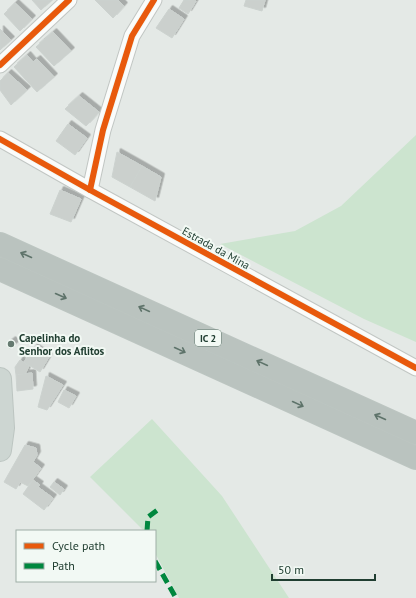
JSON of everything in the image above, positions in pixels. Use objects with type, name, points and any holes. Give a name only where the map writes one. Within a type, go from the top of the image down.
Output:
[{"type":"highway","name":"IC 2","points":[[0,244],[416,433]]},
{"type":"highway","name":"IC 2","points":[[0,269],[416,458]]},
{"type":"main road","points":[[0,379],[3,428],[0,450]]},
{"type":"street","points":[[0,65],[69,0]]},
{"type":"street","points":[[90,190],[103,130],[132,36],[154,0]]},
{"type":"street","name":"Estrada da Mina","points":[[2,142],[416,368]]},
{"type":"green space","points":[[416,135],[416,342],[364,319],[220,244],[295,231],[341,206]]},
{"type":"green space","points":[[152,419],[222,496],[289,598],[179,598],[156,555],[156,530],[143,530],[90,477]]},
{"type":"building","points":[[32,0],[52,0],[41,10]]},
{"type":"building","points":[[95,0],[118,0],[124,6],[113,18]]},
{"type":"building","points":[[184,0],[196,1],[188,14],[179,8]]},
{"type":"building","points":[[246,0],[265,0],[262,11],[244,6]]},
{"type":"building","points":[[15,3],[32,19],[20,31],[4,14]]},
{"type":"building","points":[[169,9],[184,19],[172,38],[156,28]]},
{"type":"building","points":[[0,29],[11,40],[0,50]]},
{"type":"building","points":[[53,32],[71,51],[54,66],[36,47]]},
{"type":"building","points":[[27,55],[33,62],[37,59],[54,77],[37,92],[14,67]]},
{"type":"building","points":[[8,73],[27,90],[11,105],[0,90],[0,81]]},
{"type":"building","points":[[79,96],[99,112],[86,126],[65,109]]},
{"type":"building","points":[[68,124],[87,138],[75,155],[56,141]]},
{"type":"building","points":[[117,152],[142,166],[130,187],[112,177]]},
{"type":"building","points":[[142,166],[161,177],[155,201],[130,187]]},
{"type":"building","points":[[60,190],[81,199],[71,222],[50,214]]},
{"type":"building","name":"Capelinha do Senhor dos Aflitos","points":[[12,340],[16,344],[10,349],[7,344]]},
{"type":"building","points":[[34,347],[49,357],[40,372],[24,362]]},
{"type":"building","points":[[20,360],[29,366],[25,374],[16,375],[15,367]]},
{"type":"building","points":[[32,373],[33,389],[17,391],[16,375]]},
{"type":"building","points":[[46,376],[63,385],[47,410],[38,407]]},
{"type":"building","points":[[64,390],[76,396],[69,408],[58,402]]},
{"type":"building","points":[[25,445],[36,448],[37,455],[33,462],[41,468],[28,486],[20,482],[16,489],[4,482]]},
{"type":"building","points":[[33,480],[40,485],[38,487],[53,498],[44,510],[23,494]]},
{"type":"building","points":[[54,482],[64,489],[60,495],[50,487]]},
{"type":"marked path","points":[[147,530],[148,517],[160,508]]},
{"type":"marked path","points":[[156,563],[176,598]]},
{"type":"cycle path","points":[[0,65],[69,0]]},
{"type":"cycle path","points":[[90,190],[103,130],[132,36],[154,0]]},
{"type":"cycle path","points":[[0,139],[90,190],[416,368]]},
{"type":"place","name":"Capelinha do Senhor dos Aflitos","points":[[11,344]]}]
